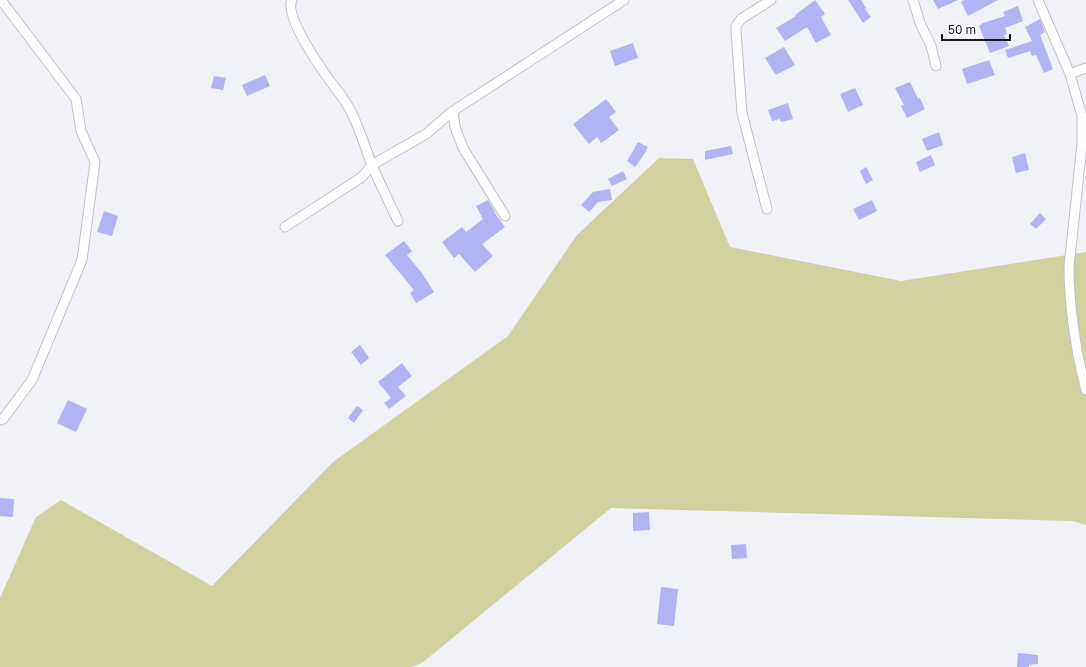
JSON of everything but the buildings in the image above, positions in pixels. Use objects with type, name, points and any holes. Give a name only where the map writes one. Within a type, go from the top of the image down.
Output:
[{"type":"street","points":[[0,420],[3,419],[32,380],[82,260],[95,162],[81,131],[76,99],[1,0]]},
{"type":"street","points":[[285,227],[362,177],[372,165],[426,134],[453,111],[624,0]]},
{"type":"street","points":[[767,209],[742,113],[736,26],[740,19],[771,0]]},
{"type":"street","points":[[913,0],[920,24],[931,46],[936,66]]},
{"type":"street","points":[[1038,0],[1070,74],[1084,115],[1069,267],[1069,282],[1086,390]]},
{"type":"street","points":[[291,1],[292,12],[313,57],[348,106],[355,120],[372,165],[398,221]]},
{"type":"street","points":[[1070,74],[1086,68]]},
{"type":"street","points":[[453,111],[455,127],[463,148],[505,216]]},
{"type":"green space","points":[[659,158],[693,159],[730,247],[901,281],[1086,252],[1086,525],[1073,521],[611,508],[422,663],[412,667],[0,667],[0,598],[36,517],[61,500],[212,586],[333,462],[508,336],[577,235]]}]
